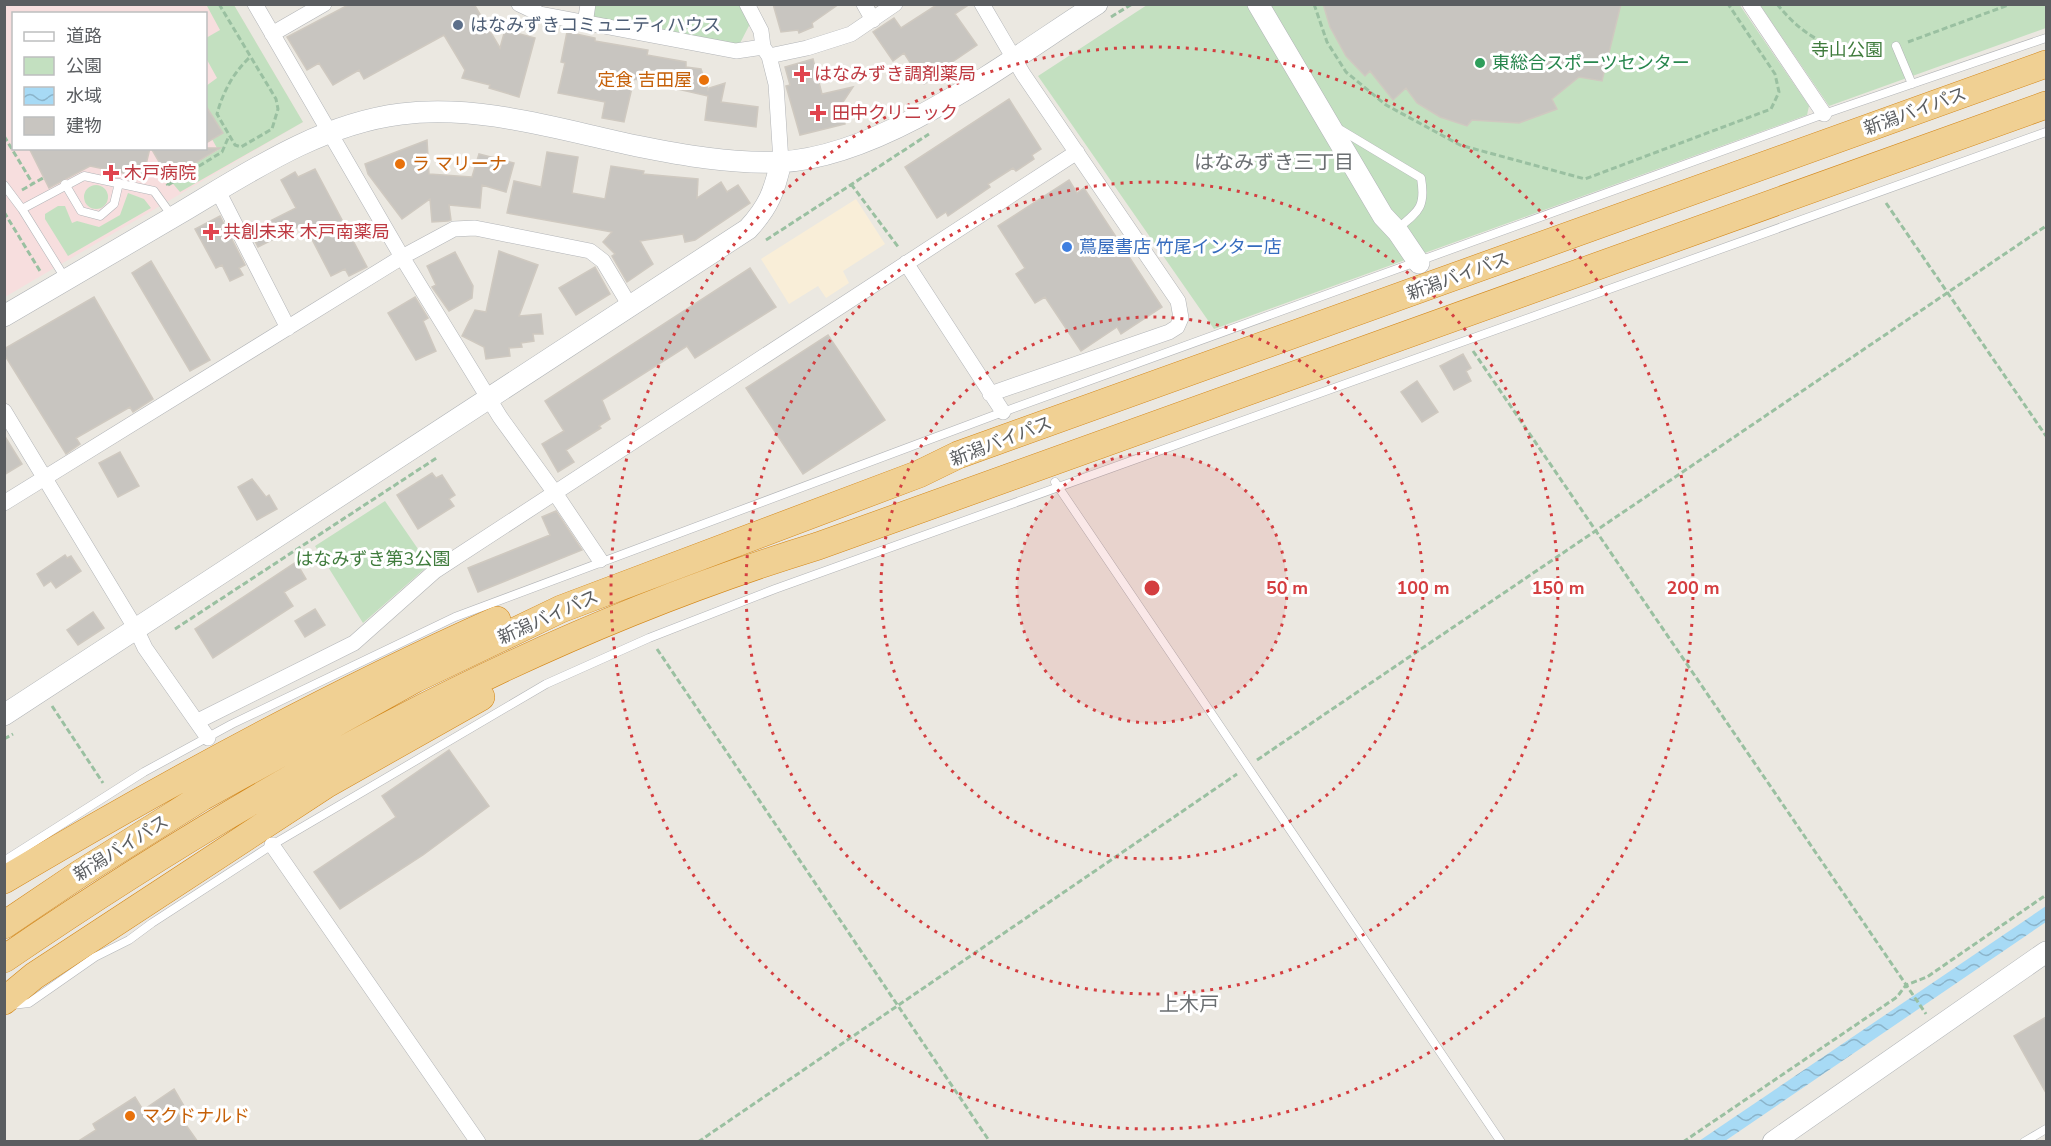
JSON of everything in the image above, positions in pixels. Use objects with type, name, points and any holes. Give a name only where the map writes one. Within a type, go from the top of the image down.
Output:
[{"type":"highway","name":"新潟バイパス","points":[[4,925],[81,873],[202,797],[282,751],[415,680],[561,609],[919,474],[958,455],[2046,64]]},
{"type":"highway","name":"新潟バイパス","points":[[4,959],[92,899],[283,782],[354,742],[574,634],[741,569],[818,546],[2046,105]]},
{"type":"highway","points":[[4,880],[84,832],[280,726],[429,650],[565,590],[689,543],[914,461],[958,455]]},
{"type":"highway","points":[[4,992],[34,976],[327,784],[469,703],[588,645],[746,582],[818,546]]},
{"type":"highway","points":[[4,1001],[34,976]]},
{"type":"street","points":[[255,4],[402,257],[488,397],[600,561]]},
{"type":"street","points":[[272,34],[324,4]]},
{"type":"street","points":[[519,4],[540,14],[585,24],[736,51],[807,48],[851,34],[895,4]]},
{"type":"street","points":[[585,24],[588,4]]},
{"type":"street","points":[[4,715],[748,229],[766,210],[774,191],[781,162],[776,84],[761,32],[747,4]]},
{"type":"street","points":[[864,4],[873,20]]},
{"type":"street","points":[[982,4],[1013,58],[1178,301],[1181,318],[1177,327],[1169,332],[990,394]]},
{"type":"street","points":[[4,316],[218,190],[328,130],[401,114],[455,112],[525,121],[690,155],[781,162],[824,153],[889,131],[922,115],[1097,4]]},
{"type":"street","points":[[1258,4],[1383,216],[1396,230],[1419,263]]},
{"type":"street","points":[[1750,4],[1824,114]]},
{"type":"street","points":[[198,721],[354,643],[428,577],[1077,152]]},
{"type":"street","points":[[218,190],[288,328]]},
{"type":"street","points":[[4,503],[402,257],[454,229],[475,228],[590,251],[603,261],[630,306]]},
{"type":"street","points":[[906,263],[1006,416]]},
{"type":"street","points":[[4,411],[46,477],[145,648],[198,721],[211,743]]},
{"type":"street","points":[[270,842],[478,1142]]},
{"type":"street","points":[[1773,1142],[2046,952]]},
{"type":"lane","points":[[4,861],[144,772],[211,743],[342,669],[455,617],[600,561],[1006,416],[1824,114],[2046,38]]},
{"type":"lane","points":[[1896,46],[1912,84]]},
{"type":"lane","points":[[1325,119],[1355,141],[1421,177],[1424,197],[1422,206],[1396,230]]},
{"type":"lane","points":[[4,1006],[29,1003],[95,957],[129,940],[270,842],[546,684],[649,638],[1057,485],[1469,341],[2046,132]]},
{"type":"lane","points":[[22,208],[84,176],[154,191],[172,217]]},
{"type":"lane","points":[[65,184],[81,211],[100,216],[114,204],[119,183]]},
{"type":"lane","points":[[4,184],[22,208],[66,280]]},
{"type":"lane","points":[[1057,485],[1246,768],[1501,1142]]},
{"type":"lane","points":[[2024,1142],[2046,1129]]},
{"type":"path","points":[[219,4],[276,99],[278,109],[272,129],[241,147],[235,145],[217,114],[220,103],[237,70],[250,57]]},
{"type":"path","points":[[1314,4],[1327,42],[1346,72],[1386,105],[1460,145],[1585,179],[1770,109],[1779,92],[1775,74],[1728,4]]},
{"type":"path","points":[[1777,4],[1794,26],[1814,39],[1841,49],[1867,50],[1896,46],[2011,4]]},
{"type":"path","points":[[4,136],[12,149]]},
{"type":"path","points":[[168,185],[222,152],[229,136]]},
{"type":"path","points":[[12,150],[33,184]]},
{"type":"path","points":[[851,184],[902,251],[906,263]]},
{"type":"path","points":[[1880,192],[2046,436]]},
{"type":"path","points":[[4,213],[40,271]]},
{"type":"path","points":[[698,1142],[2046,226]]},
{"type":"path","points":[[1469,341],[1926,1014]]},
{"type":"path","points":[[649,638],[990,1142]]},
{"type":"path","points":[[42,691],[110,795]]},
{"type":"path","points":[[1683,1142],[1897,997],[1906,985],[1927,977],[2046,895]]},
{"type":"shaded area","name":"木戸病院","points":[[4,5],[234,5],[303,122],[5,297]]},
{"type":"shaded area","points":[[856,199],[885,244],[843,271],[849,283],[826,298],[818,286],[789,304],[761,259]]},
{"type":"green space","points":[[588,4],[747,5],[754,16],[736,51],[585,24]]},
{"type":"green space","points":[[1739,4],[1809,106],[1807,115],[1214,329],[1038,76],[1147,5]]},
{"type":"green space","points":[[203,5],[234,5],[303,122],[180,192],[169,179],[218,150],[207,130],[207,85],[217,78],[207,60],[207,37],[220,30],[207,6]]},
{"type":"green space","name":"寺山公園","points":[[1760,5],[2046,5],[2046,28],[1829,106]]},
{"type":"green space","points":[[96,185],[105,188],[108,197],[105,206],[96,209],[87,206],[84,197],[87,188]]},
{"type":"green space","points":[[128,193],[144,199],[151,208],[68,256],[45,219],[45,214],[58,206],[65,206],[72,223],[77,221],[99,227],[120,215]]},
{"type":"green space","name":"はなみずき第3公園","points":[[385,501],[429,565],[363,623],[315,546]]},
{"type":"water","points":[[2046,906],[2046,922],[1725,1141],[1699,1141]]},
{"type":"building","points":[[350,4],[474,4],[500,48],[505,30],[535,38],[519,97],[489,88],[490,85],[462,78],[465,70],[444,35],[364,79],[359,70],[333,85],[319,63],[307,70],[287,37]]},
{"type":"building","points":[[773,4],[839,4],[812,23],[813,27],[799,33],[798,30],[781,32]]},
{"type":"building","points":[[938,4],[970,4],[955,14],[977,45],[945,67],[947,70],[924,84],[904,53],[893,61],[873,32],[894,18],[901,28]]},
{"type":"building","name":"東総合スポーツセンター","points":[[1323,4],[1621,4],[1602,81],[1579,77],[1552,99],[1557,109],[1519,123],[1472,120],[1467,126],[1440,117],[1417,103],[1406,88],[1393,100],[1370,71],[1365,76],[1346,56],[1330,27]]},
{"type":"building","points":[[567,32],[595,38],[595,41],[648,50],[647,55],[686,62],[686,67],[701,69],[708,90],[725,83],[721,102],[758,107],[756,127],[705,120],[708,96],[634,79],[624,122],[602,118],[605,102],[558,93],[565,63],[561,62]]},
{"type":"building","points":[[813,59],[822,94],[853,87],[841,105],[845,124],[800,135],[786,86],[790,85],[785,67]]},
{"type":"building","points":[[1009,99],[1041,149],[1032,155],[1034,159],[1016,171],[1013,168],[988,184],[990,187],[948,216],[946,212],[937,218],[905,167]]},
{"type":"building","points":[[207,108],[223,133],[207,142]]},
{"type":"building","points":[[427,140],[429,174],[472,177],[479,154],[514,163],[506,192],[482,185],[480,208],[449,205],[451,220],[448,221],[432,222],[430,199],[402,219],[368,174],[365,164]]},
{"type":"building","points":[[220,148],[169,179],[152,150]]},
{"type":"building","points":[[30,150],[150,150],[143,177],[90,166],[49,188]]},
{"type":"building","points":[[547,152],[578,157],[572,193],[605,199],[611,166],[644,171],[643,174],[698,179],[697,198],[721,182],[727,192],[738,185],[750,203],[695,240],[685,242],[683,234],[640,241],[653,264],[627,282],[612,256],[615,254],[603,242],[612,232],[507,213],[514,181],[541,187]]},
{"type":"building","points":[[315,169],[367,267],[349,276],[345,269],[331,276],[304,224],[258,247],[250,231],[296,208],[281,180],[295,172],[298,177]]},
{"type":"building","name":"蔦屋書店 竹尾インター店","points":[[1069,180],[1077,193],[1084,188],[1162,307],[1121,334],[1117,327],[1081,351],[1045,297],[1035,303],[1016,274],[1025,268],[998,226]]},
{"type":"building","points":[[220,216],[245,265],[239,268],[243,275],[230,281],[222,265],[216,268],[195,229]]},
{"type":"building","points":[[499,251],[538,265],[519,316],[541,314],[543,334],[533,334],[534,341],[521,343],[522,347],[509,348],[510,356],[486,359],[484,347],[462,336],[475,310],[486,312]]},
{"type":"building","points":[[455,252],[473,286],[472,298],[449,311],[432,287],[436,285],[427,266]]},
{"type":"building","points":[[151,261],[210,360],[190,371],[132,273]]},
{"type":"building","points":[[595,267],[610,294],[576,315],[559,288]]},
{"type":"building","points":[[750,268],[776,307],[695,358],[687,346],[602,400],[610,419],[599,426],[601,428],[566,450],[574,462],[558,472],[542,444],[564,431],[545,401]]},
{"type":"building","points":[[94,297],[153,399],[133,412],[130,407],[76,438],[80,444],[66,454],[4,354],[4,349]]},
{"type":"building","points":[[415,297],[428,318],[423,321],[436,351],[416,360],[388,313]]},
{"type":"building","points":[[828,335],[885,420],[803,474],[746,388]]},
{"type":"building","points":[[1463,354],[1471,368],[1466,371],[1471,381],[1454,390],[1440,366]]},
{"type":"building","points":[[1417,381],[1438,412],[1422,422],[1401,392]]},
{"type":"building","points":[[4,435],[22,464],[4,475]]},
{"type":"building","points":[[120,452],[139,486],[118,497],[99,463]]},
{"type":"building","points":[[432,473],[436,478],[442,475],[455,495],[449,499],[454,506],[418,529],[397,495]]},
{"type":"building","points":[[252,479],[266,497],[269,495],[277,509],[257,520],[238,487]]},
{"type":"building","points":[[556,511],[582,550],[478,592],[468,568],[550,535],[542,517]]},
{"type":"building","points":[[65,555],[67,558],[71,556],[81,571],[56,588],[51,581],[44,586],[37,574]]},
{"type":"building","points":[[296,562],[306,579],[284,592],[293,606],[213,658],[195,629]]},
{"type":"building","points":[[315,609],[325,625],[305,637],[295,621]]},
{"type":"building","points":[[93,612],[104,628],[78,645],[67,630]]},
{"type":"building","points":[[449,750],[489,806],[423,855],[340,909],[314,872],[396,817],[382,796]]},
{"type":"building","points":[[2046,1017],[2046,1093],[2014,1036]]},
{"type":"building","points":[[174,1089],[184,1106],[176,1111],[198,1142],[77,1142],[96,1130],[93,1124],[135,1097],[143,1110]]},
{"type":"place","name":"はなみずきコミュニティハウス","points":[[458,25]]},
{"type":"place","name":"東総合スポーツセンター","points":[[1480,63]]},
{"type":"place","name":"はなみずき調剤薬局","points":[[802,74]]},
{"type":"place","name":"定食 吉田屋","points":[[704,80]]},
{"type":"place","name":"田中クリニック","points":[[818,113]]},
{"type":"place","name":"ラ マリーナ","points":[[400,164]]},
{"type":"place","name":"木戸病院","points":[[111,173]]},
{"type":"place","name":"共創未来 木戸南薬局","points":[[211,232]]},
{"type":"place","name":"蔦屋書店 竹尾インター店","points":[[1067,247]]},
{"type":"place","name":"マクドナルド","points":[[130,1116]]},
{"type":"district","name":"はなみずき三丁目","points":[[1274,162]]},
{"type":"district","name":"上木戸","points":[[1189,1004]]}]
